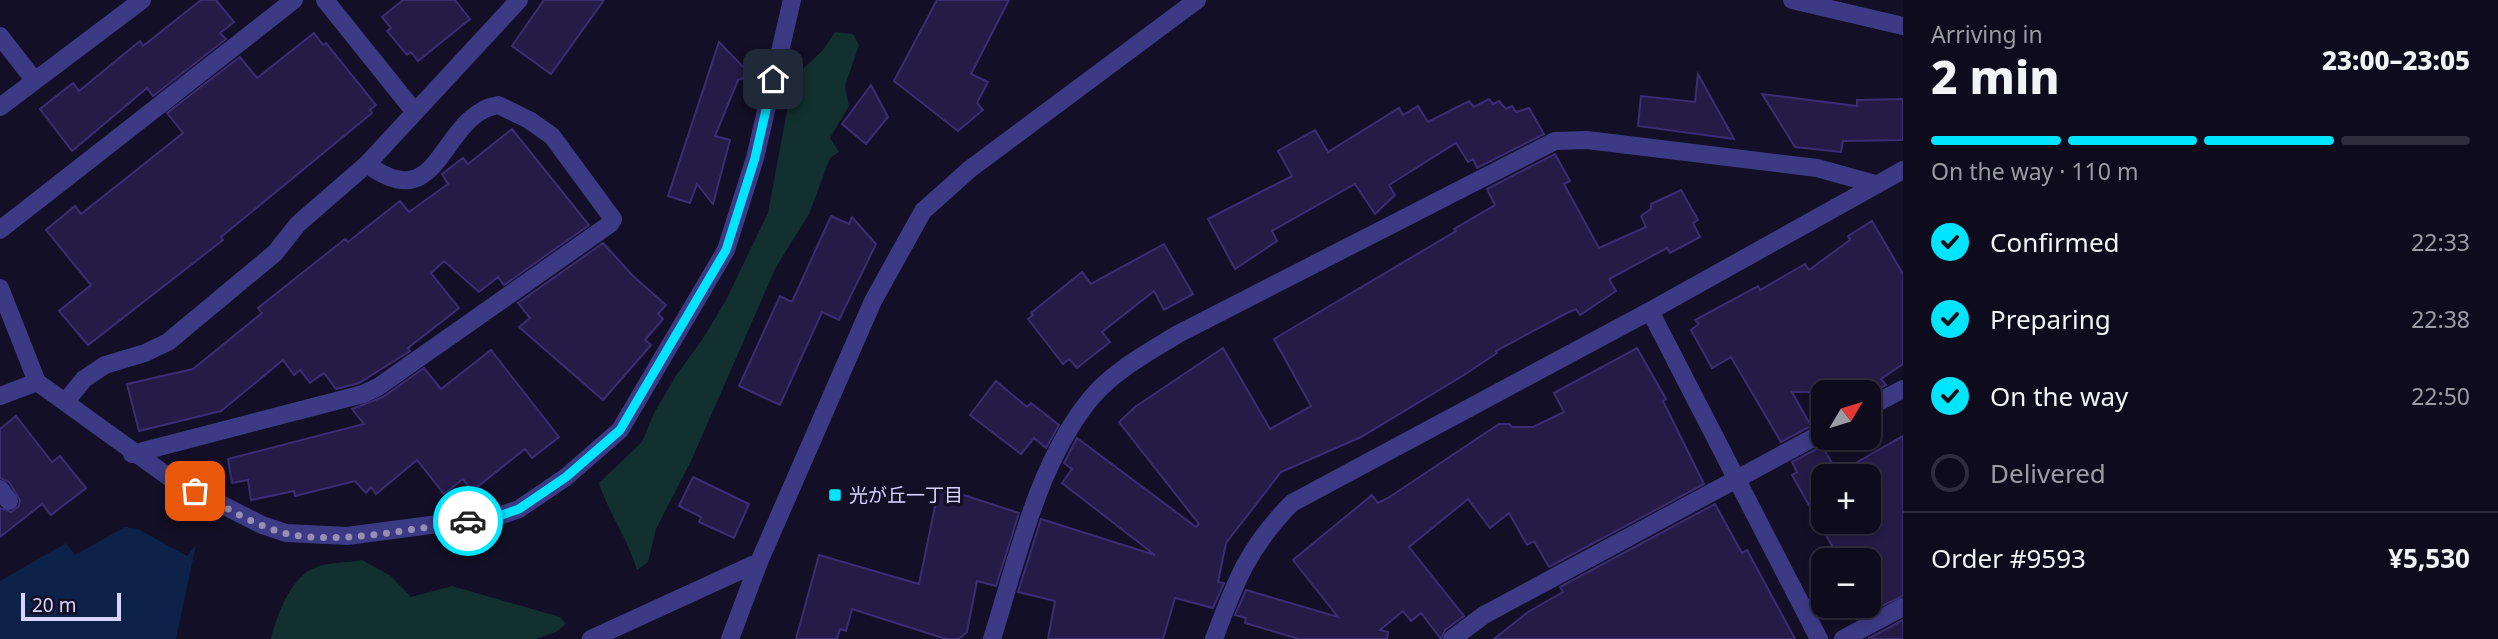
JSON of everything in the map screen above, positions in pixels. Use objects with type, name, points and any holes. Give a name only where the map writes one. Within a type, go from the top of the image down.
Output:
[{"type":"street","points":[[0,107],[142,0]]},
{"type":"street","points":[[0,230],[293,0]]},
{"type":"street","points":[[325,0],[414,111]]},
{"type":"street","points":[[67,400],[84,379],[105,365],[145,353],[168,342],[275,253],[298,224],[367,164],[519,0]]},
{"type":"street","points":[[0,288],[37,382],[67,400],[132,454],[173,480],[262,525],[286,533],[346,536],[499,516],[519,509],[566,477],[620,430],[726,250],[755,158],[792,0]]},
{"type":"street","points":[[730,639],[759,562],[873,301],[923,211],[970,169],[1197,0]]},
{"type":"street","points":[[1792,0],[1903,26]]},
{"type":"street","points":[[0,36],[35,81]]},
{"type":"street","points":[[132,454],[363,394],[378,387],[610,224],[613,219],[552,136],[529,120],[498,105],[480,111],[422,176],[408,183],[387,179],[367,164]]},
{"type":"street","points":[[992,639],[1046,474],[1066,434],[1093,396],[1130,364],[1178,334],[1555,141],[1587,140],[1817,168],[1875,184]]},
{"type":"street","points":[[1214,639],[1240,569],[1268,527],[1292,503],[1650,311],[1903,170]]},
{"type":"street","points":[[1650,311],[1734,479],[1819,639]]},
{"type":"street","points":[[0,396],[37,382]]},
{"type":"street","points":[[1881,401],[1903,389]]},
{"type":"street","points":[[1452,639],[1484,615],[1811,439]]},
{"type":"street","points":[[591,639],[759,562]]},
{"type":"street","points":[[1843,639],[1903,607]]},
{"type":"green space","points":[[835,32],[853,34],[859,45],[845,86],[849,106],[830,138],[839,152],[830,158],[809,214],[776,267],[691,461],[656,529],[648,562],[637,570],[599,483],[642,442],[654,413],[677,374],[726,300],[768,213],[793,78],[823,50]]},
{"type":"green space","points":[[362,560],[391,576],[411,597],[452,586],[560,617],[566,624],[556,632],[536,639],[271,639],[285,600],[304,574],[323,565]]},
{"type":"water","points":[[125,527],[138,529],[187,556],[196,545],[176,639],[0,639],[0,581],[66,543],[75,555]]},
{"type":"building","points":[[201,0],[216,0],[234,22],[220,33],[226,39],[153,96],[147,88],[72,151],[40,109],[73,83],[79,91],[140,41],[143,46]]},
{"type":"building","points":[[403,0],[455,0],[470,19],[418,61],[411,52],[407,55],[387,31],[391,28],[382,17]]},
{"type":"building","points":[[544,0],[604,0],[551,74],[512,46]]},
{"type":"building","points":[[937,0],[1009,0],[971,74],[988,82],[977,103],[983,110],[958,131],[894,81]]},
{"type":"building","points":[[314,33],[323,45],[326,43],[376,105],[370,110],[372,113],[221,237],[223,240],[88,345],[59,311],[91,285],[46,230],[75,206],[81,214],[183,133],[167,113],[240,57],[257,78]]},
{"type":"building","points":[[719,42],[751,75],[738,80],[715,136],[730,140],[713,204],[697,184],[690,203],[668,196]]},
{"type":"building","points":[[1698,74],[1734,139],[1638,126],[1641,96],[1695,102]]},
{"type":"building","points":[[871,85],[888,117],[866,144],[842,124]]},
{"type":"building","points":[[1762,94],[1857,106],[1857,100],[1903,99],[1903,140],[1843,141],[1841,152],[1795,147]]},
{"type":"building","points":[[1489,99],[1493,104],[1499,101],[1506,109],[1512,106],[1516,112],[1529,108],[1544,134],[1477,168],[1473,159],[1468,162],[1456,143],[1389,185],[1395,195],[1375,214],[1355,184],[1272,231],[1277,241],[1235,269],[1208,219],[1292,176],[1278,151],[1315,130],[1328,152],[1399,108],[1403,115],[1418,106],[1428,122],[1469,101],[1474,107]]},
{"type":"building","points":[[512,129],[589,225],[504,285],[498,277],[479,292],[444,261],[431,273],[459,308],[408,348],[410,351],[359,383],[336,389],[324,373],[310,383],[300,370],[294,375],[283,360],[221,411],[139,431],[127,384],[193,369],[262,313],[258,308],[345,239],[348,242],[400,201],[409,212],[448,184],[442,174],[463,158],[468,164]]},
{"type":"building","points":[[1555,154],[1570,181],[1564,184],[1599,248],[1646,227],[1641,216],[1651,209],[1651,204],[1681,190],[1698,220],[1693,223],[1700,237],[1670,253],[1667,248],[1609,279],[1616,291],[1580,315],[1576,309],[1565,314],[1496,351],[1497,353],[1464,375],[1361,437],[1281,472],[1226,543],[1218,582],[1224,583],[1213,608],[1175,598],[1163,639],[1048,639],[1055,601],[1018,592],[1041,519],[1155,555],[1062,483],[1072,469],[1064,463],[1077,438],[1196,527],[1199,524],[1119,422],[1135,407],[1223,348],[1270,429],[1311,406],[1274,339],[1456,231],[1454,229],[1495,205],[1487,189]]},
{"type":"building","points":[[831,216],[849,224],[852,217],[876,244],[839,320],[822,312],[780,405],[739,386],[780,296],[792,302]]},
{"type":"building","points":[[1872,221],[1903,274],[1903,364],[1881,379],[1886,385],[1881,388],[1881,380],[1811,380],[1811,392],[1792,392],[1811,426],[1781,442],[1731,357],[1712,368],[1691,330],[1699,324],[1695,320],[1758,286],[1760,290],[1805,264],[1809,270],[1850,240],[1848,236]]},
{"type":"building","points":[[603,243],[633,276],[666,305],[658,314],[663,319],[645,340],[651,345],[603,400],[519,327],[530,318],[518,303]]},
{"type":"building","points":[[1164,244],[1193,294],[1164,310],[1154,291],[1102,332],[1110,342],[1077,368],[1069,359],[1063,364],[1028,319],[1033,315],[1031,313],[1082,272],[1091,284]]},
{"type":"building","points":[[1637,348],[1666,399],[1663,401],[1704,484],[1549,567],[1534,541],[1527,545],[1509,513],[1490,528],[1468,499],[1409,547],[1464,616],[1445,630],[1441,639],[1421,613],[1411,621],[1403,611],[1380,630],[1388,632],[1387,639],[1299,639],[1245,623],[1246,618],[1235,615],[1246,590],[1338,617],[1293,560],[1372,495],[1378,503],[1388,498],[1499,424],[1533,427],[1564,412],[1554,393]]},
{"type":"building","points":[[491,350],[559,437],[532,458],[525,449],[472,491],[463,479],[444,494],[417,460],[376,494],[371,487],[366,493],[355,481],[295,496],[294,491],[251,500],[248,480],[232,483],[228,459],[364,424],[352,409],[383,397],[424,368],[441,389]]},
{"type":"building","points":[[996,381],[1027,407],[1031,403],[1059,425],[1046,448],[1034,438],[1021,454],[970,415]]},
{"type":"building","points":[[16,416],[52,462],[60,456],[86,488],[51,515],[42,504],[0,537],[0,508],[11,512],[19,506],[20,500],[9,482],[0,478],[0,429]]},
{"type":"building","points":[[1903,436],[1903,596],[1881,606],[1881,548],[1833,548],[1825,534],[1881,534],[1881,464],[1854,464]]},
{"type":"building","points":[[1814,450],[1824,450],[1833,464],[1811,464],[1811,509],[1792,475],[1797,472],[1792,462]]},
{"type":"building","points":[[693,477],[749,504],[734,538],[699,522],[701,517],[679,506]]},
{"type":"building","points":[[939,487],[1019,513],[996,586],[977,581],[967,632],[959,639],[946,639],[852,609],[846,631],[840,629],[837,639],[796,639],[819,555],[919,584]]},
{"type":"building","points":[[1715,504],[1742,553],[1747,550],[1795,639],[1494,639],[1528,612],[1563,592],[1560,587]]},
{"type":"building","points":[[1903,620],[1903,639],[1869,639],[1869,638]]},
{"type":"way so far","points":[[195,491],[262,525],[286,533],[346,536],[468,521]]},
{"type":"place","name":"光が丘一丁目","points":[[835,495]]},
{"type":"route","points":[[468,521],[499,516],[519,509],[566,477],[620,430],[726,250],[755,158],[773,79]]}]
